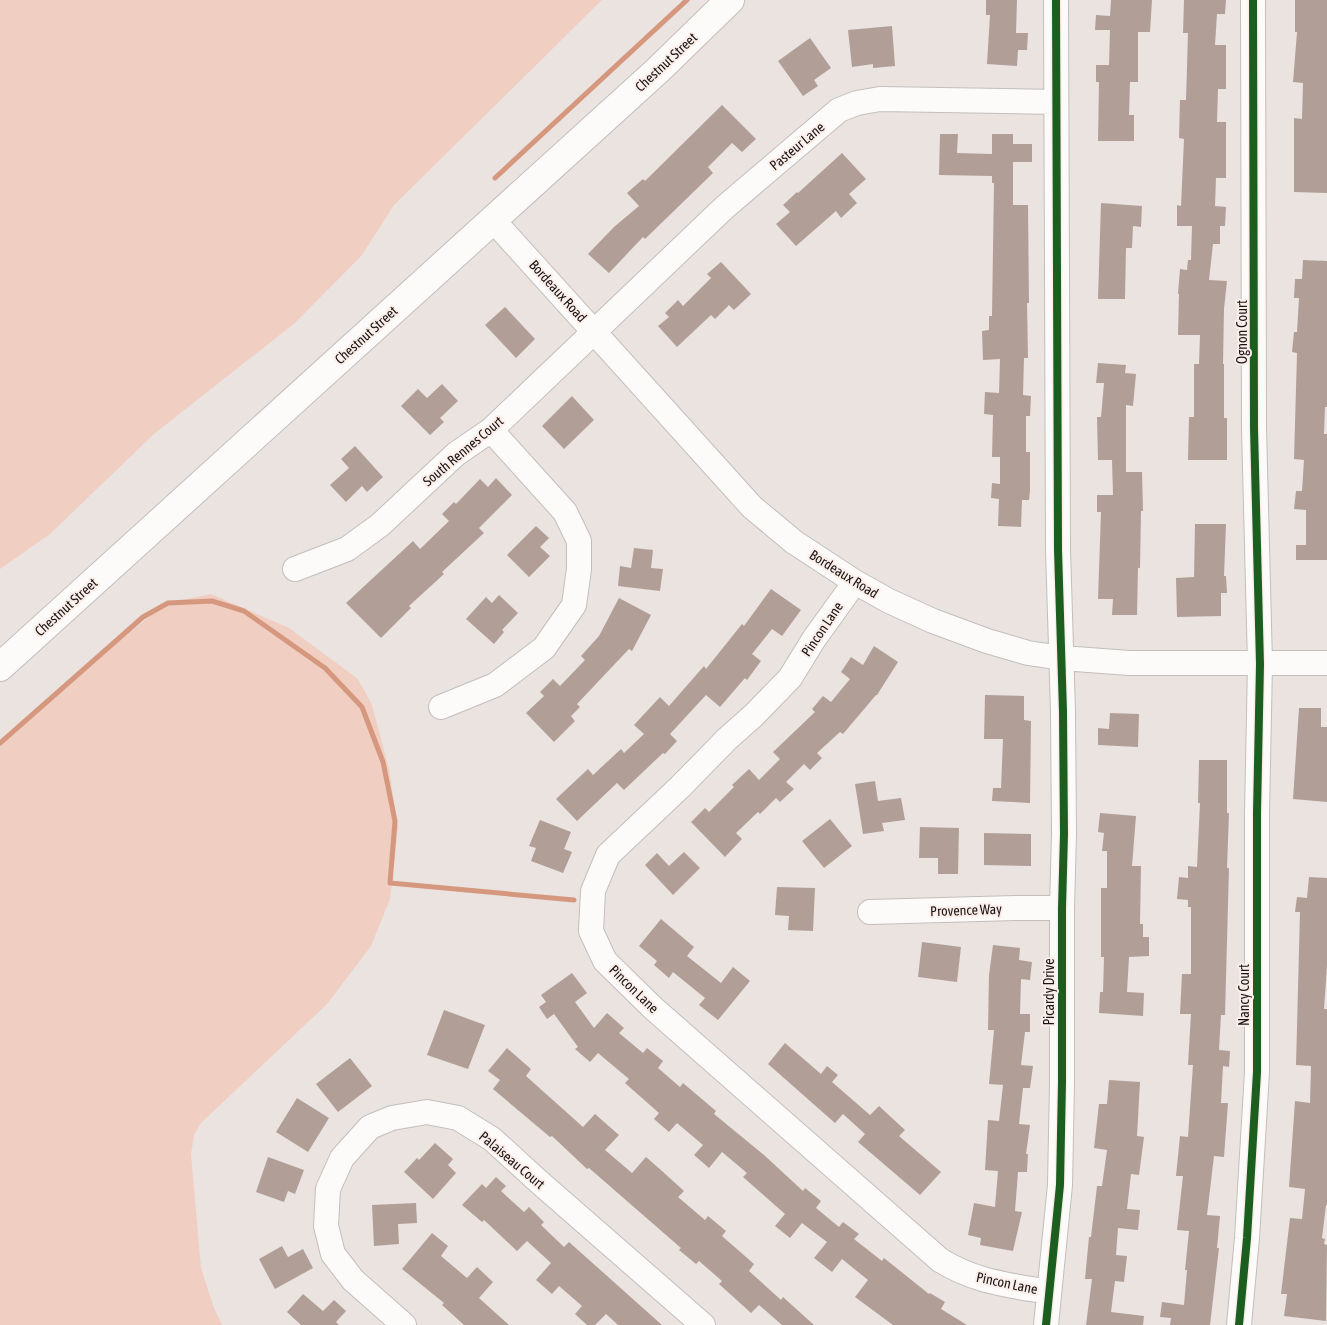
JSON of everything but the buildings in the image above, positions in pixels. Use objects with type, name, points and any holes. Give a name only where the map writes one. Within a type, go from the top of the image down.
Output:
[{"type":"main road","name":"Chestnut Street","points":[[0,667],[657,72],[730,0]]},
{"type":"street","points":[[1056,0],[1058,540],[1062,658]]},
{"type":"street","name":"Ognon Court","points":[[1253,0],[1254,418],[1260,664]]},
{"type":"street","name":"Pasteur Lane","points":[[594,330],[725,207],[839,110],[857,103],[880,99],[1056,102]]},
{"type":"street","name":"Bordeaux Road","points":[[493,220],[752,507],[794,542],[854,582],[889,601],[933,621],[978,638],[1028,652],[1062,658],[1129,663],[1327,663]]},
{"type":"street","name":"South Rennes Court","points":[[295,569],[347,549],[380,526],[456,454],[491,430],[594,330]]},
{"type":"street","points":[[441,708],[495,685],[544,648],[574,604],[579,569],[580,541],[565,512],[491,430]]},
{"type":"street","name":"Pincon Lane","points":[[854,582],[814,639],[790,678],[754,716],[727,739],[608,855],[593,891],[591,931],[605,961],[653,1008],[940,1260],[958,1271],[993,1283],[1048,1292]]},
{"type":"street","name":"Picardy Drive","points":[[1046,1325],[1060,1185],[1064,834],[1062,658]]},
{"type":"street","name":"Nancy Court","points":[[1239,1325],[1247,1238],[1257,1072],[1257,813],[1260,664]]},
{"type":"street","name":"Provence Way","points":[[870,912],[1062,908]]},
{"type":"street","name":"Palaiseau Court","points":[[404,1325],[353,1280],[333,1254],[326,1226],[328,1189],[342,1158],[370,1126],[392,1118],[427,1112],[458,1118],[492,1139],[538,1182],[703,1325]]},
{"type":"shaded area","points":[[0,0],[602,0],[394,205],[362,255],[296,322],[154,434],[50,534],[0,569]]},
{"type":"shaded area","points":[[211,594],[289,628],[358,679],[372,705],[389,769],[398,828],[390,899],[371,946],[327,1004],[201,1123],[194,1135],[191,1154],[201,1268],[214,1308],[222,1325],[0,1325],[0,744],[160,608],[182,600]]},
{"type":"waterway","points":[[495,178],[687,0]]},
{"type":"waterway","points":[[0,743],[143,617],[168,603],[212,601],[244,611],[325,668],[362,707],[383,762],[395,821],[390,883],[574,900]]},
{"type":"cycle path","points":[[1046,1325],[1060,1185],[1064,834],[1063,712],[1058,550],[1056,0]]},
{"type":"cycle path","points":[[1239,1325],[1247,1238],[1257,1072],[1257,813],[1260,664],[1254,428],[1253,0]]}]
